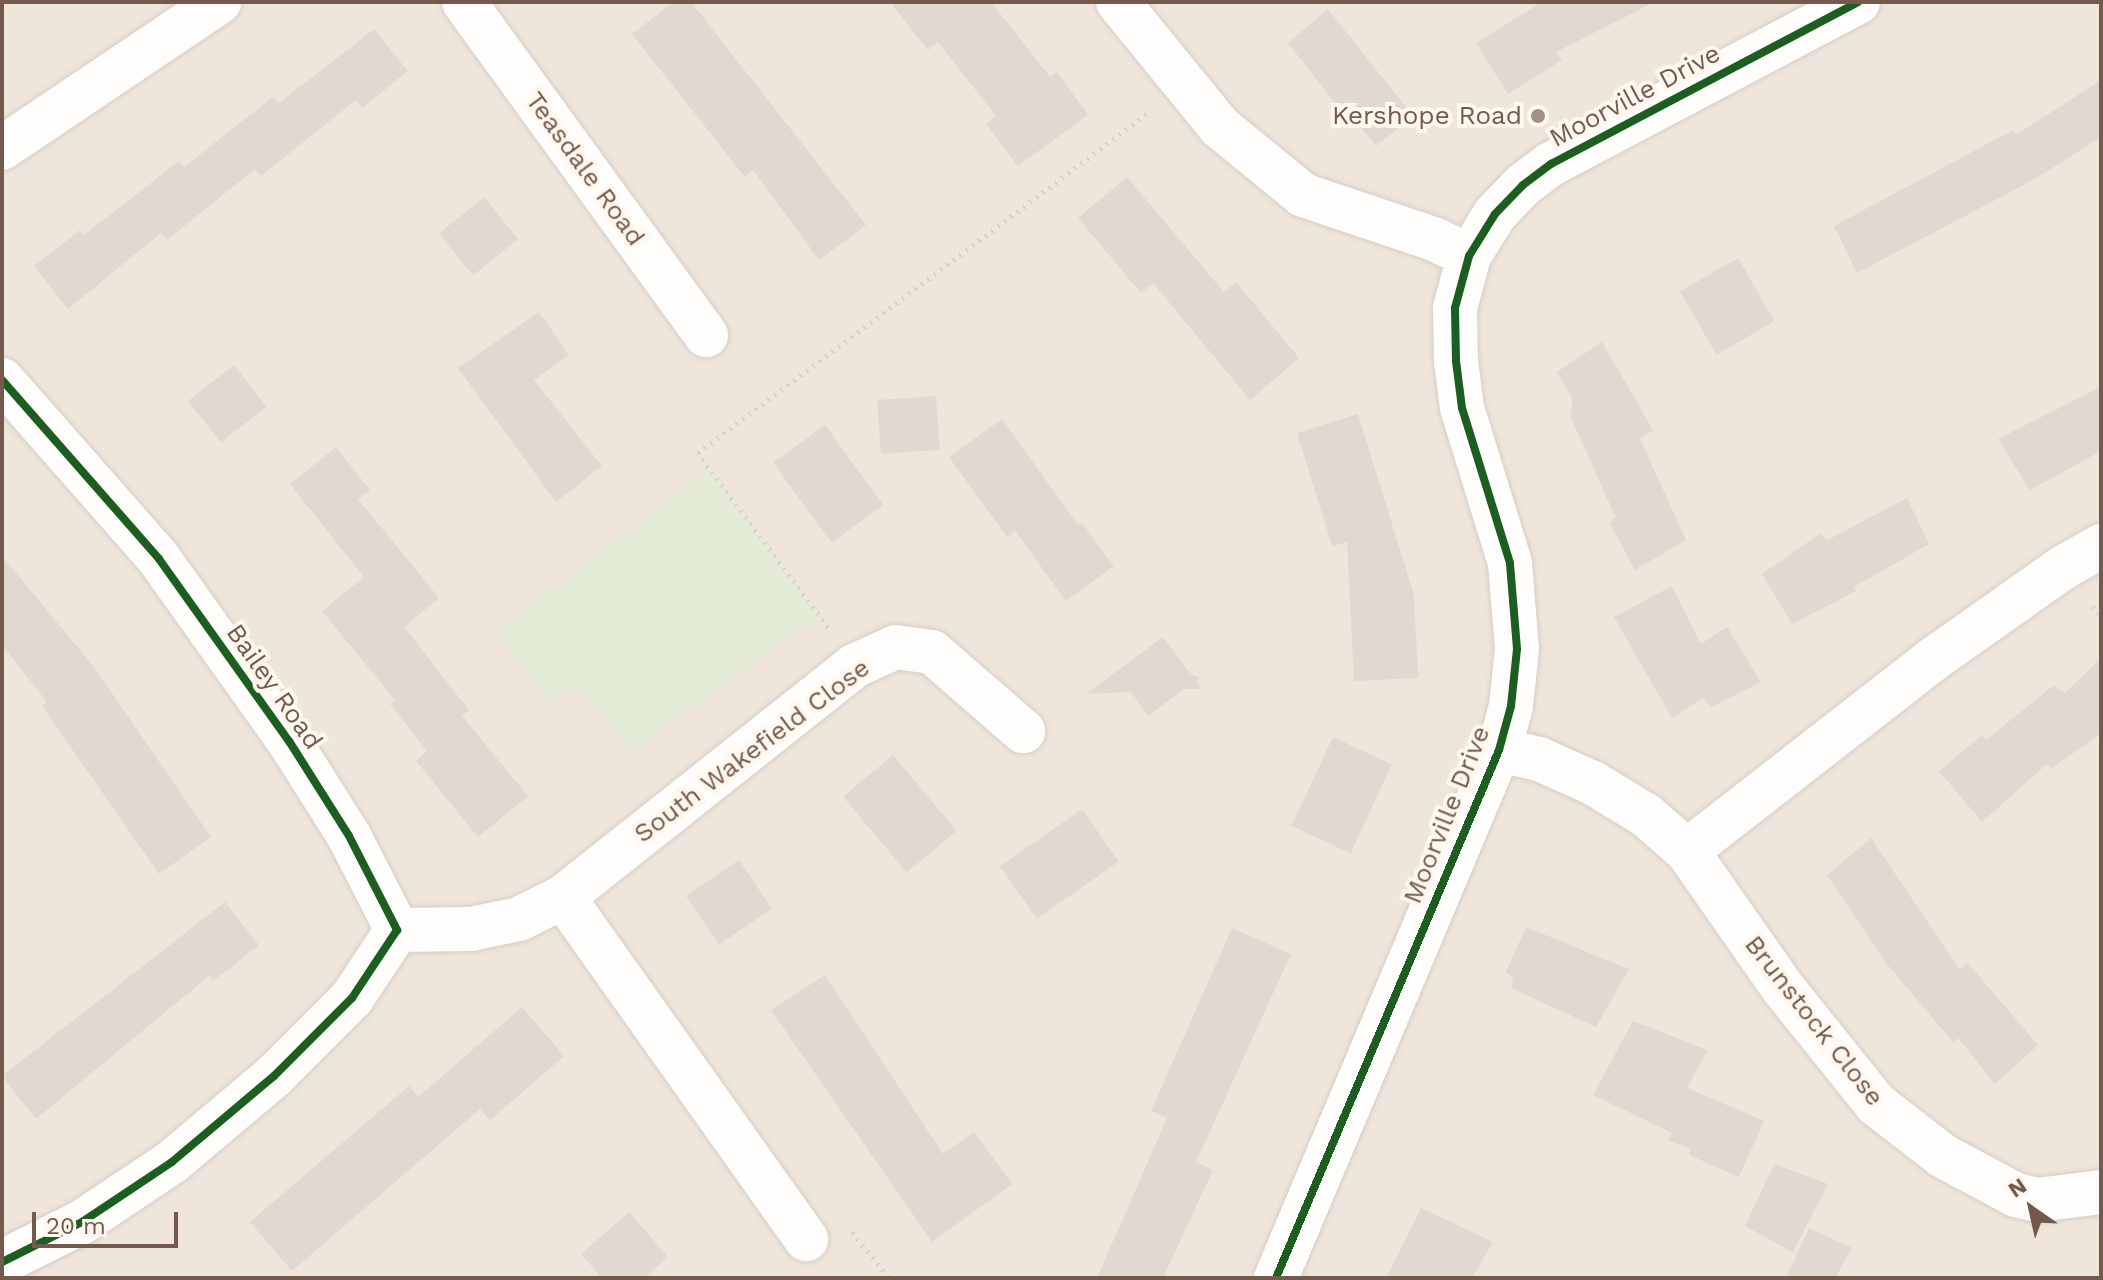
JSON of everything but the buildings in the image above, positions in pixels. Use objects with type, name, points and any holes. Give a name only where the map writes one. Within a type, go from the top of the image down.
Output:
[{"type":"street","points":[[2,148],[219,2]]},
{"type":"street","name":"Teasdale Road","points":[[464,2],[706,335]]},
{"type":"street","points":[[1118,2],[1220,127],[1303,195],[1434,239],[1469,256]]},
{"type":"street","name":"Moorville Drive","points":[[1285,1274],[1499,750],[1511,706],[1517,649],[1516,607],[1510,563],[1462,408],[1456,361],[1455,308],[1469,256],[1495,214],[1523,185],[1551,164],[1858,2]]},
{"type":"street","name":"Bailey Road","points":[[2,380],[159,559],[289,741],[349,836],[397,930]]},
{"type":"street","points":[[1687,851],[1932,660],[2064,567],[2101,546]]},
{"type":"street","name":"South Wakefield Close","points":[[397,930],[471,929],[519,919],[563,897],[854,666],[896,647],[932,652],[1023,731]]},
{"type":"street","name":"Brunstock Close","points":[[1499,750],[1539,759],[1593,783],[1647,816],[1687,851],[1783,988],[1876,1104],[1943,1156],[2016,1195],[2059,1199],[2101,1192]]},
{"type":"street","points":[[563,897],[806,1239]]},
{"type":"street","points":[[2,1262],[82,1222],[195,1143],[274,1076],[352,998],[397,930]]},
{"type":"path","points":[[854,666],[698,453],[1185,85]]},
{"type":"shaded area","points":[[2,2],[2101,2],[2101,1278],[2,1278]]},
{"type":"green space","points":[[710,469],[820,616],[631,752],[577,683],[550,702],[497,632]]},
{"type":"cycle path","points":[[1276,1278],[1499,750],[1511,706],[1517,649],[1510,563],[1462,408],[1456,361],[1455,308],[1469,256],[1495,214],[1523,185],[1551,164],[1858,2]]},
{"type":"cycle path","points":[[2,380],[159,559],[289,741],[349,836],[397,930],[352,998],[274,1076],[172,1162],[82,1222],[2,1262]]},
{"type":"place","name":"Kershope Road","points":[[1538,116]]}]
